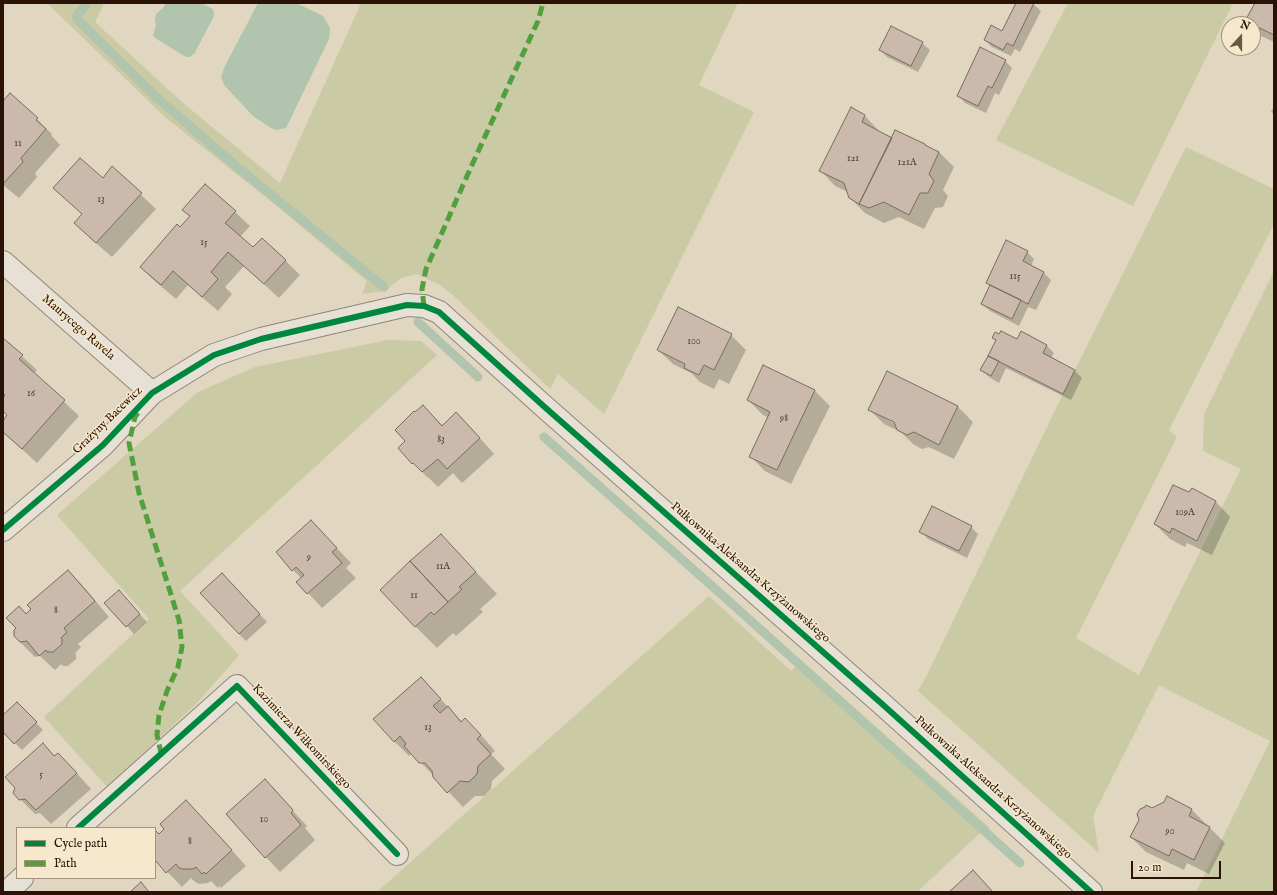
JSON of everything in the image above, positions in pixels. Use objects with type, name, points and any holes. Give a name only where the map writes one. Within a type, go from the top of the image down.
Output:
[{"type":"street","name":"Maurycego Ravela","points":[[3,262],[152,393]]},
{"type":"street","name":"Pułkownika Aleksandra Krzyżanowskiego","points":[[380,312],[407,305],[424,306],[439,312],[881,703],[1091,892]]},
{"type":"street","name":"Grażyny Bacewicz","points":[[3,530],[103,445],[152,393],[214,355],[261,339],[380,312]]},
{"type":"street","name":"Kazimierza Wiłkomirskiego","points":[[79,827],[237,686],[397,854]]},
{"type":"street","points":[[7,892],[21,879]]},
{"type":"shaded area","points":[[47,3],[104,3],[95,22],[183,103],[280,183],[361,3],[738,3],[699,85],[754,112],[604,414],[558,374],[550,389],[454,296],[440,285],[416,274],[401,278],[385,291],[362,294],[367,281],[272,202],[166,118]]},
{"type":"shaded area","points":[[166,3],[201,3],[213,9],[213,18],[194,54],[189,57],[186,57],[155,38],[153,35],[156,25],[156,14]]},
{"type":"shaded area","points":[[258,3],[296,3],[323,16],[330,28],[329,39],[286,128],[276,130],[253,116],[224,85],[221,77],[225,66]]},
{"type":"shaded area","points":[[1068,3],[1233,3],[1227,16],[1221,16],[1221,27],[1133,206],[996,140]]},
{"type":"shaded area","points":[[1186,147],[1274,189],[1274,224],[1169,430],[1177,437],[1076,638],[1139,675],[1241,469],[1203,451],[1204,414],[1274,271],[1274,892],[1196,892],[1270,741],[1159,685],[1093,816],[1099,853],[918,691]]},
{"type":"shaded area","points":[[388,340],[421,341],[437,355],[180,591],[239,655],[197,703],[107,787],[44,717],[149,619],[57,515],[198,392],[255,367]]},
{"type":"shaded area","points":[[709,596],[791,671],[802,661],[990,828],[978,835],[917,892],[377,892]]},
{"type":"building","points":[[1016,3],[1034,3],[1013,46],[1007,43],[1003,50],[984,40],[991,25],[1002,31]]},
{"type":"building","points":[[1255,3],[1274,3],[1274,35],[1261,29],[1261,16],[1248,16]]},
{"type":"building","points":[[891,26],[923,42],[911,66],[879,50]]},
{"type":"building","points":[[980,47],[1006,60],[992,88],[988,86],[978,106],[957,96]]},
{"type":"building","points":[[10,93],[38,118],[36,120],[46,129],[21,158],[23,162],[3,184],[3,101]]},
{"type":"building","points":[[851,107],[865,115],[862,122],[892,138],[859,204],[849,198],[844,183],[819,171]]},
{"type":"building","points":[[895,130],[939,152],[929,174],[934,181],[928,193],[920,193],[909,215],[884,202],[869,208],[859,204]]},
{"type":"building","points":[[80,158],[103,178],[112,166],[142,193],[96,243],[74,223],[82,214],[53,188]]},
{"type":"building","points":[[205,184],[236,211],[225,223],[253,247],[262,238],[286,260],[264,284],[228,252],[211,272],[218,279],[202,297],[173,271],[161,285],[140,267],[177,224],[180,227],[190,216],[182,210]]},
{"type":"building","points":[[1006,240],[1028,251],[1023,261],[1044,272],[1028,304],[986,283]]},
{"type":"building","points":[[990,285],[1021,300],[1012,319],[981,304]]},
{"type":"building","points":[[678,307],[732,334],[714,370],[704,365],[699,375],[684,368],[685,364],[657,350]]},
{"type":"building","points":[[1001,331],[1017,339],[1021,331],[1047,345],[1043,353],[1075,370],[1063,394],[988,356],[996,340],[992,338],[995,332],[999,334]]},
{"type":"building","points":[[3,338],[23,355],[19,359],[65,400],[22,449],[3,432],[3,421],[7,415],[3,411],[3,398],[5,395],[3,393]]},
{"type":"building","points":[[988,356],[999,361],[991,376],[980,370]]},
{"type":"building","points":[[763,365],[815,390],[777,470],[749,457],[770,412],[747,400]]},
{"type":"building","points":[[887,371],[958,406],[939,445],[914,432],[907,435],[897,430],[894,422],[868,410]]},
{"type":"building","points":[[423,405],[442,426],[456,412],[480,438],[447,469],[438,459],[422,472],[413,463],[412,464],[398,448],[405,441],[395,430],[414,411],[415,412]]},
{"type":"building","points":[[1173,485],[1189,492],[1192,488],[1216,501],[1197,541],[1172,528],[1170,533],[1154,524]]},
{"type":"building","points":[[932,506],[972,526],[959,551],[919,532]]},
{"type":"building","points":[[311,520],[337,548],[332,552],[342,563],[307,594],[296,582],[304,575],[296,567],[292,571],[276,552]]},
{"type":"building","points":[[441,534],[476,572],[459,587],[462,589],[448,602],[410,561]]},
{"type":"building","points":[[410,561],[448,602],[434,615],[431,612],[415,627],[380,590]]},
{"type":"building","points":[[68,570],[95,601],[64,628],[67,632],[61,638],[62,644],[53,652],[47,652],[46,650],[39,656],[27,641],[20,642],[14,636],[14,630],[16,628],[6,618],[19,606],[26,614],[31,609],[27,605]]},
{"type":"building","points":[[222,573],[260,614],[239,634],[200,593]]},
{"type":"building","points":[[119,590],[140,614],[126,627],[104,603]]},
{"type":"building","points":[[421,677],[441,699],[433,706],[440,713],[448,706],[461,722],[465,718],[481,735],[477,739],[491,754],[478,766],[477,774],[469,782],[460,781],[447,793],[433,777],[432,771],[425,763],[419,763],[404,746],[406,744],[400,736],[394,742],[373,719]]},
{"type":"building","points":[[17,702],[37,722],[14,744],[3,732],[3,715]]},
{"type":"building","points":[[43,743],[54,756],[58,753],[77,773],[36,810],[25,799],[19,800],[13,793],[15,788],[5,777]]},
{"type":"building","points":[[265,779],[293,810],[291,813],[301,825],[265,858],[226,814]]},
{"type":"building","points":[[1167,796],[1192,809],[1189,816],[1210,827],[1194,860],[1172,849],[1169,856],[1130,837],[1139,820],[1137,814],[1140,809],[1146,805],[1152,808],[1164,802]]},
{"type":"building","points":[[186,800],[232,850],[206,874],[204,872],[202,874],[196,867],[193,869],[183,869],[179,868],[176,864],[166,873],[156,861],[156,831],[159,834],[164,829],[160,824]]},
{"type":"building","points":[[973,870],[993,892],[949,892]]},
{"type":"building","points":[[141,882],[149,892],[130,892]]},
{"type":"waterway","points":[[87,3],[77,16],[77,19],[155,96],[236,166],[384,287]]},
{"type":"waterway","points":[[418,322],[478,377]]},
{"type":"waterway","points":[[544,437],[1020,863]]},
{"type":"marked path","points":[[424,306],[422,289],[426,269],[538,21],[543,3]]},
{"type":"marked path","points":[[138,413],[135,417],[129,443],[139,493],[179,620],[182,647],[178,667],[167,691],[159,715],[157,735],[161,753]]},
{"type":"cycle path","points":[[3,530],[103,445],[152,393],[214,355],[261,339],[407,305],[424,306],[439,312],[881,703],[1091,892]]},
{"type":"cycle path","points":[[79,827],[237,686],[397,854]]}]
